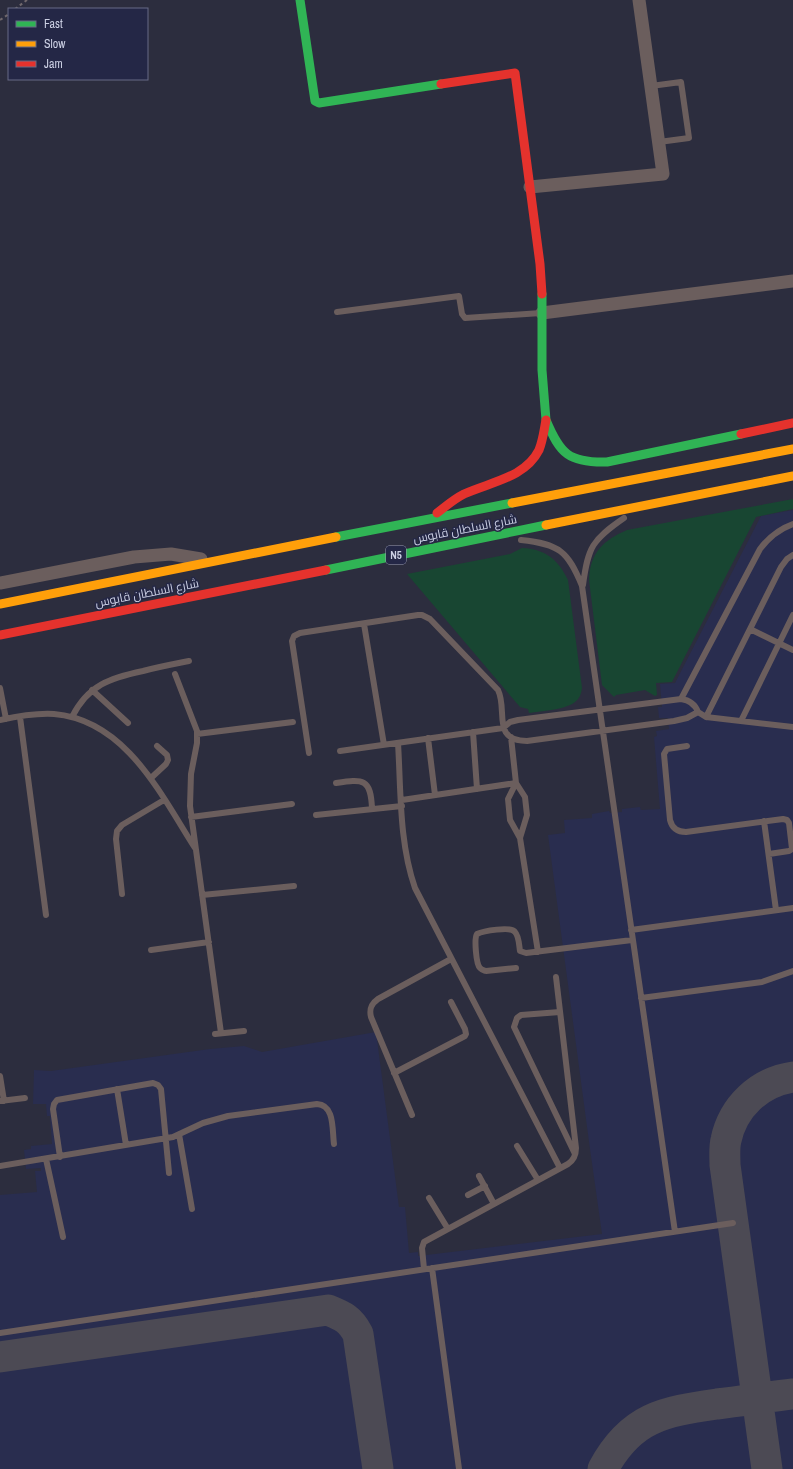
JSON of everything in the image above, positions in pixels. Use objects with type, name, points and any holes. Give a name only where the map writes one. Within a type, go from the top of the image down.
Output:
[{"type":"main road","points":[[300,0],[314,96],[315,101],[319,103],[515,73],[540,264],[542,370],[546,420],[542,441],[536,454],[526,467],[513,475],[455,499],[431,518]]},
{"type":"main road","points":[[546,420],[558,446],[565,453],[582,461],[596,463],[607,462],[793,423]]},
{"type":"main road","name":"شارع السلطان قابوس","points":[[0,604],[431,518],[793,449]]},
{"type":"main road","name":"شارع السلطان قابوس","points":[[0,635],[642,505],[793,476]]},
{"type":"street","points":[[530,188],[663,174],[639,0]]},
{"type":"street","points":[[542,313],[793,281]]},
{"type":"street","points":[[0,583],[134,557],[172,554],[214,561]]},
{"type":"lane","points":[[651,86],[681,82],[689,138],[659,142]]},
{"type":"lane","points":[[337,312],[459,296],[462,314],[466,318],[542,313]]},
{"type":"lane","points":[[582,586],[587,558],[593,544],[603,533],[642,505]]},
{"type":"lane","points":[[681,699],[760,549],[777,532],[793,524]]},
{"type":"lane","points":[[489,536],[537,541],[553,546],[566,555],[571,561],[582,586],[675,1232]]},
{"type":"lane","points":[[706,717],[780,567],[793,555]]},
{"type":"lane","points":[[309,753],[292,638],[295,634],[418,615],[430,618],[498,690],[500,696],[503,728],[511,737],[517,740],[527,741],[681,720],[698,712]]},
{"type":"lane","points":[[741,721],[793,615]]},
{"type":"lane","points":[[364,624],[384,745]]},
{"type":"lane","points":[[750,629],[793,650]]},
{"type":"lane","points":[[72,717],[80,702],[92,690],[107,680],[189,661]]},
{"type":"lane","points":[[175,674],[195,724],[197,734],[191,774],[191,817],[209,942],[218,1033],[244,1031]]},
{"type":"lane","points":[[0,688],[3,720],[46,714],[72,717],[86,722],[110,737],[132,755],[151,778],[196,850]]},
{"type":"lane","points":[[92,690],[128,723]]},
{"type":"lane","points":[[340,751],[503,728],[514,721],[681,699],[690,702],[698,712],[706,717],[793,727]]},
{"type":"lane","points":[[20,717],[46,915]]},
{"type":"lane","points":[[197,734],[293,722]]},
{"type":"lane","points":[[473,732],[478,789]]},
{"type":"lane","points":[[511,737],[516,783],[525,796],[527,815],[520,838]]},
{"type":"lane","points":[[428,738],[435,795]]},
{"type":"lane","points":[[398,743],[405,847],[412,878],[419,898],[560,1168]]},
{"type":"lane","points":[[151,778],[166,764],[168,760],[167,756],[157,746]]},
{"type":"lane","points":[[687,746],[667,749],[664,754],[670,820],[674,828],[686,832],[764,821],[787,820],[789,823],[793,846],[791,850],[769,854]]},
{"type":"lane","points":[[336,783],[354,780],[361,781],[366,785],[371,793],[372,809]]},
{"type":"lane","points":[[316,815],[372,809],[435,795],[516,783]]},
{"type":"lane","points":[[516,783],[509,796],[508,802],[511,823],[520,838],[538,952]]},
{"type":"lane","points":[[122,894],[116,839],[118,831],[122,825],[164,800]]},
{"type":"lane","points":[[191,817],[292,804]]},
{"type":"lane","points":[[764,821],[776,910]]},
{"type":"lane","points":[[202,895],[294,886]]},
{"type":"lane","points":[[631,930],[793,908]]},
{"type":"lane","points":[[516,968],[486,971],[481,970],[478,966],[475,940],[477,934],[510,929],[517,933],[520,951],[526,953],[632,940]]},
{"type":"lane","points":[[151,950],[209,942]]},
{"type":"lane","points":[[412,1115],[371,1017],[370,1013],[372,1005],[378,999],[451,959]]},
{"type":"lane","points":[[641,998],[762,982],[793,971]]},
{"type":"lane","points":[[424,1269],[423,1243],[572,1162],[576,1155],[556,977]]},
{"type":"lane","points":[[394,1073],[465,1036],[465,1029],[451,1002]]},
{"type":"lane","points":[[560,1012],[521,1015],[515,1021],[514,1027],[576,1155]]},
{"type":"lane","points":[[0,1076],[2,1101],[25,1098]]},
{"type":"lane","points":[[60,1157],[53,1109],[55,1102],[59,1099],[153,1083],[158,1085],[161,1089],[169,1173]]},
{"type":"lane","points":[[117,1089],[126,1144]]},
{"type":"lane","points":[[0,1166],[165,1138],[220,1118],[320,1104],[329,1111],[334,1144]]},
{"type":"lane","points":[[179,1134],[192,1208]]},
{"type":"lane","points":[[517,1146],[538,1180]]},
{"type":"lane","points":[[46,1159],[63,1237]]},
{"type":"lane","points":[[479,1176],[494,1204]]},
{"type":"lane","points":[[468,1195],[485,1186]]},
{"type":"lane","points":[[429,1198],[448,1229]]},
{"type":"lane","points":[[0,1333],[733,1223]]},
{"type":"lane","points":[[432,1268],[459,1469]]},
{"type":"path","points":[[16,8],[27,0]]},
{"type":"shaded area","points":[[793,510],[793,1469],[0,1469],[0,1195],[37,1192],[35,1171],[41,1171],[41,1168],[26,1169],[24,1150],[31,1149],[31,1146],[52,1144],[50,1116],[47,1116],[46,1104],[33,1104],[34,1070],[51,1071],[210,1049],[244,1046],[262,1052],[376,1032],[399,1207],[405,1207],[409,1253],[418,1252],[418,1256],[602,1234],[548,835],[565,833],[564,820],[592,818],[592,814],[609,811],[610,813],[622,812],[622,809],[640,807],[641,810],[660,809],[654,737],[657,736],[656,731],[669,729],[668,718],[659,718],[658,707],[662,707],[660,684],[675,683],[761,516]]},
{"type":"green space","points":[[793,499],[793,509],[756,517],[672,682],[656,683],[657,695],[655,696],[645,690],[616,695],[614,697],[602,685],[589,580],[592,562],[600,548],[612,538],[627,530]]},
{"type":"green space","points":[[522,548],[537,550],[550,556],[560,566],[568,580],[582,688],[581,694],[571,705],[546,711],[529,713],[528,709],[520,707],[407,574],[510,554]]},
{"type":"taxiway","points":[[767,1469],[725,1165],[725,1146],[729,1128],[741,1107],[749,1098],[769,1084],[793,1077]]},
{"type":"taxiway","points":[[0,1357],[328,1310],[346,1319],[358,1334],[378,1469]]},
{"type":"taxiway","points":[[603,1469],[625,1438],[650,1420],[665,1414],[717,1404],[793,1394]]},
{"type":"traffic: fast","points":[[300,0],[315,101],[319,103],[441,84]]},
{"type":"traffic: fast","points":[[542,294],[542,370],[546,420]]},
{"type":"traffic: fast","points":[[546,420],[551,432],[561,448],[575,458],[583,461],[594,462],[607,462],[741,434]]},
{"type":"traffic: fast","points":[[336,537],[512,503]]},
{"type":"traffic: fast","points":[[326,570],[546,525]]},
{"type":"traffic: slow","points":[[512,503],[793,449]]},
{"type":"traffic: slow","points":[[546,525],[793,476]]},
{"type":"traffic: slow","points":[[0,604],[336,537]]},
{"type":"traffic: jam","points":[[441,84],[515,73],[540,264],[542,294]]},
{"type":"traffic: jam","points":[[437,513],[453,500],[464,494],[506,478],[525,467],[539,450],[546,420]]},
{"type":"traffic: jam","points":[[741,434],[793,423]]},
{"type":"traffic: jam","points":[[0,635],[326,570]]}]
